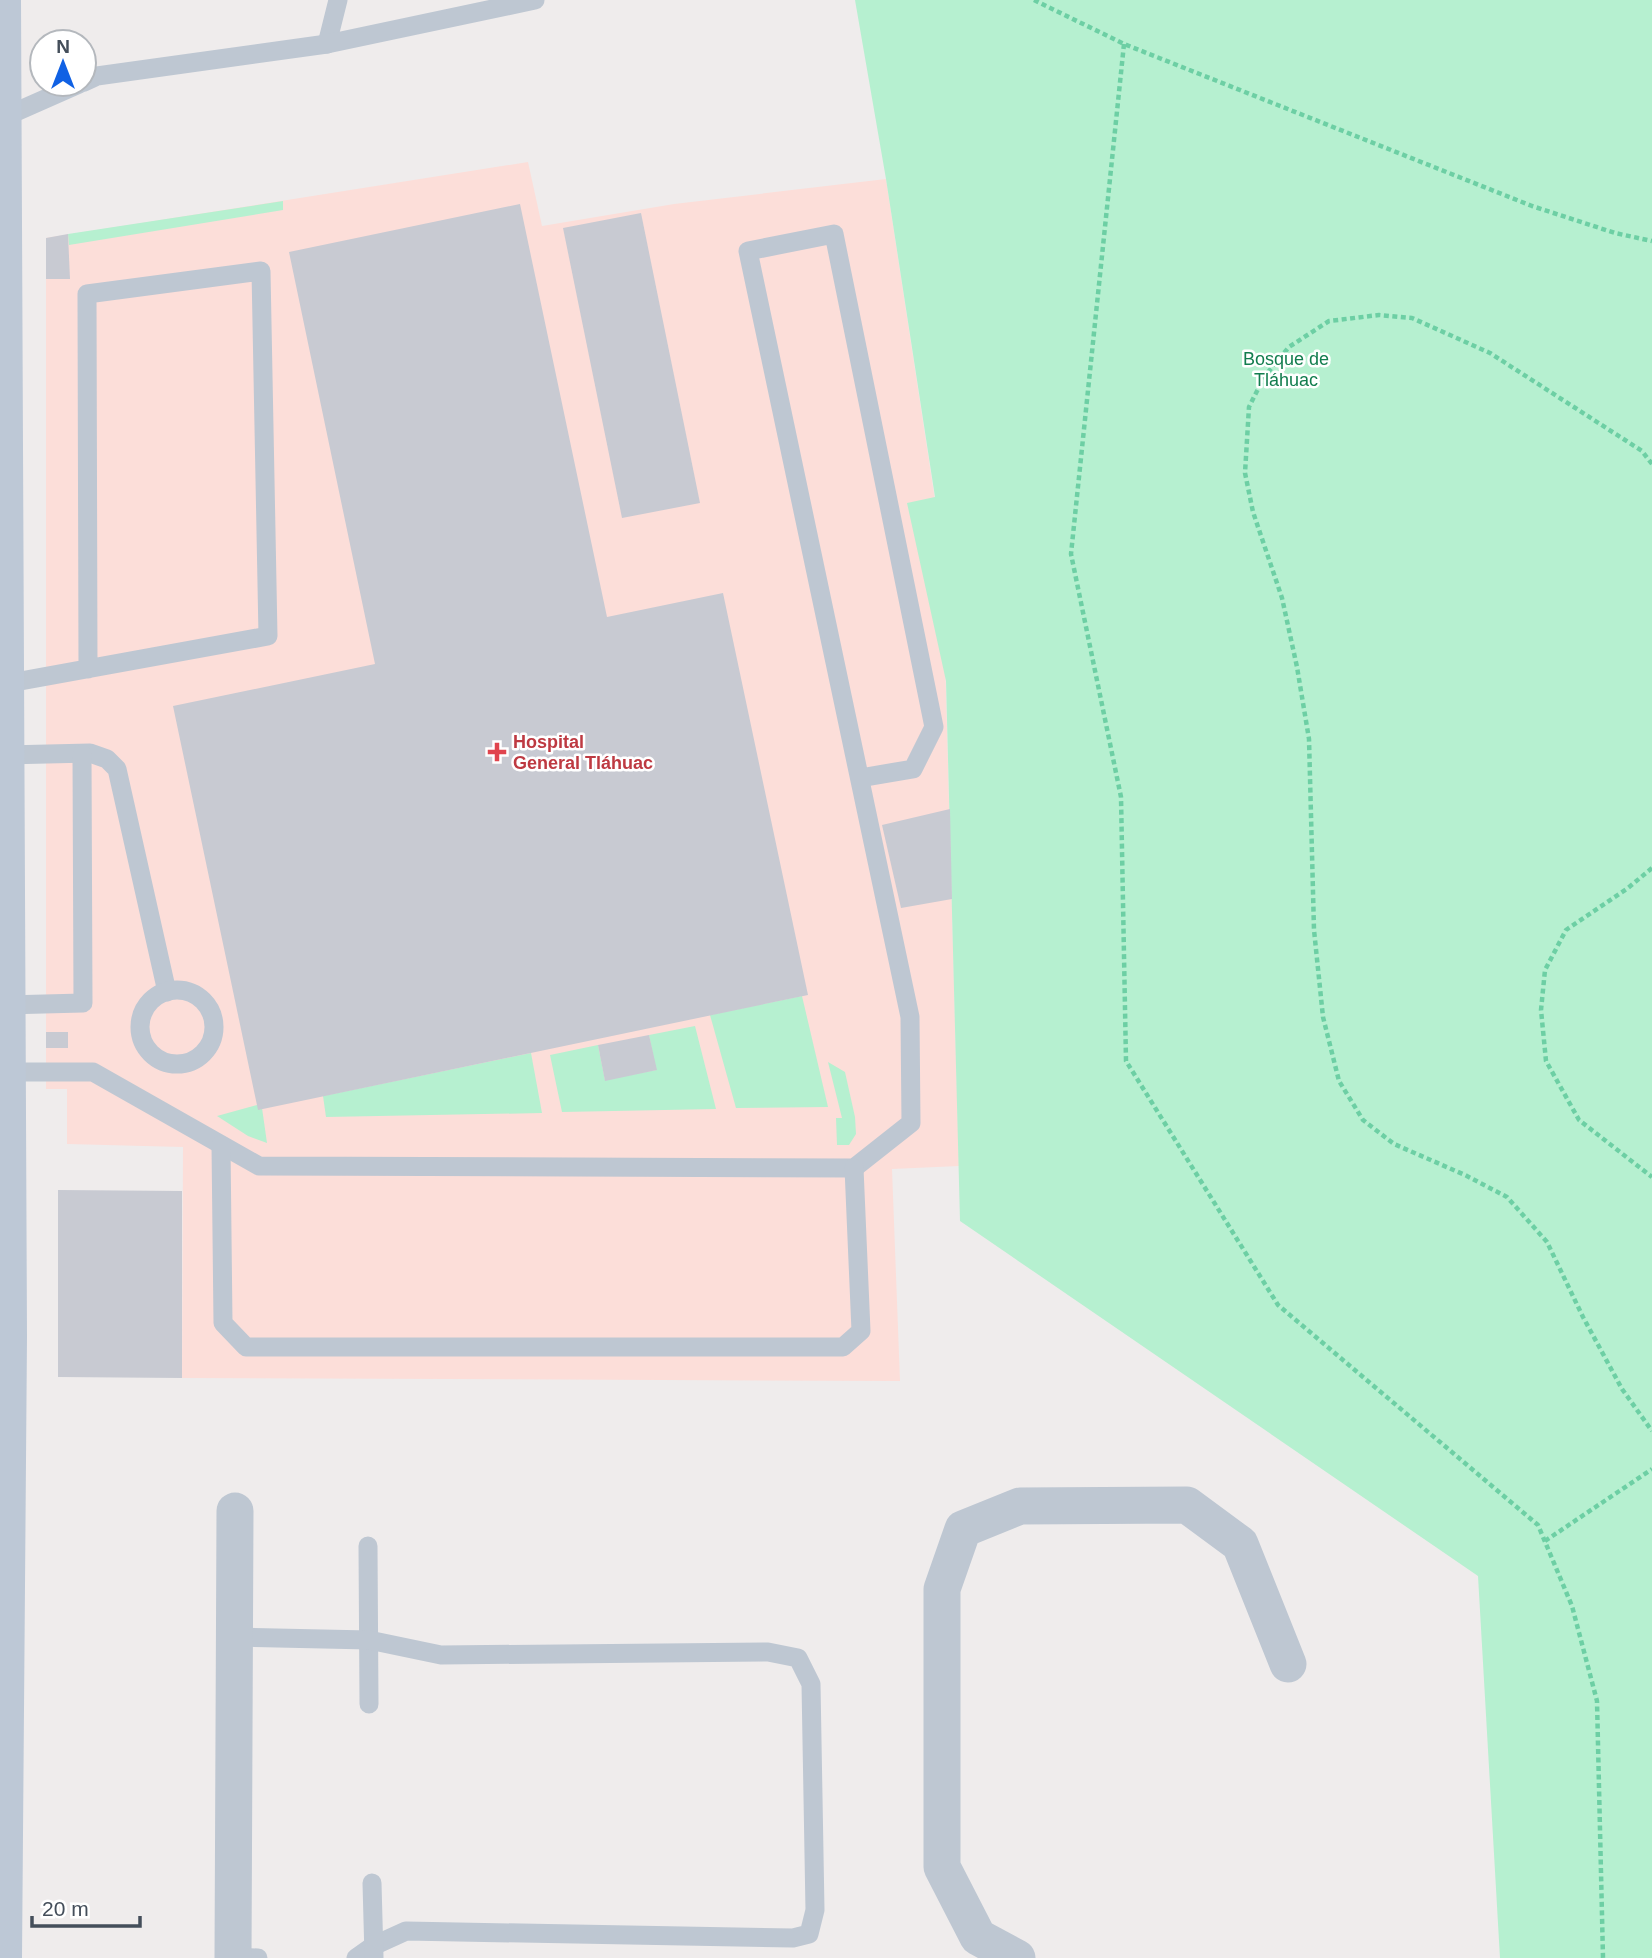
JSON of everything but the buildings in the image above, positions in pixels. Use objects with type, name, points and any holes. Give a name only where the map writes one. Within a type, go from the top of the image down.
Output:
[{"type":"main road","points":[[2,0],[5,755],[3,1958]]},
{"type":"street","points":[[1017,1958],[978,1937],[942,1867],[942,1589],[963,1529],[1020,1506],[1187,1505],[1240,1544],[1288,1664]]},
{"type":"street","points":[[234,1511],[241,1958]]},
{"type":"lane","points":[[327,44],[338,0]]},
{"type":"lane","points":[[98,76],[327,44],[536,0]]},
{"type":"lane","points":[[2,118],[48,98]]},
{"type":"lane","points":[[3,1072],[93,1072],[259,1166],[854,1168],[911,1123],[910,1017],[748,251],[834,234],[934,727],[913,769],[860,778]]},
{"type":"lane","points":[[4,684],[88,669],[268,636],[261,271],[87,294],[88,669]]},
{"type":"lane","points":[[5,755],[90,753],[107,759],[117,769],[167,992]]},
{"type":"lane","points":[[5,1005],[83,1003],[82,754]]},
{"type":"lane","points":[[221,1145],[223,1323],[246,1347],[843,1347],[861,1331],[854,1168]]},
{"type":"lane","points":[[368,1546],[369,1704]]},
{"type":"lane","points":[[235,1637],[369,1640],[441,1655],[768,1652],[798,1658],[811,1684],[815,1910],[809,1934],[793,1938],[406,1931],[373,1952],[356,1958]]},
{"type":"lane","points":[[372,1884],[373,1952]]},
{"type":"path","points":[[1034,0],[1124,44],[1532,206],[1615,233],[1652,241]]},
{"type":"path","points":[[1124,44],[1071,554],[1121,797],[1126,1061],[1278,1305],[1538,1525],[1572,1606],[1597,1701],[1603,1958]]},
{"type":"path","points":[[1652,464],[1642,451],[1490,353],[1412,318],[1379,315],[1329,321],[1289,347],[1264,377],[1249,407],[1245,473],[1253,512],[1282,598],[1309,739],[1314,930],[1323,1017],[1339,1081],[1363,1120],[1394,1144],[1507,1197],[1547,1242],[1622,1389],[1652,1431]]},
{"type":"path","points":[[1652,869],[1566,930],[1545,970],[1541,1010],[1546,1061],[1579,1120],[1652,1177]]},
{"type":"path","points":[[1545,1541],[1652,1469]]},
{"type":"shaded area","name":"Hospital General Tláhuac","points":[[528,162],[542,226],[674,204],[886,179],[942,546],[959,1166],[892,1169],[900,1381],[182,1378],[183,1147],[67,1144],[67,1089],[46,1089],[46,238]]},
{"type":"green space","name":"Bosque de Tláhuac","points":[[855,0],[1652,0],[1652,1958],[1500,1958],[1478,1576],[960,1221],[946,681],[907,503],[935,497],[886,179]]},
{"type":"green space","points":[[283,201],[283,210],[69,245],[68,234]]},
{"type":"green space","points":[[802,996],[828,1107],[736,1108],[710,1015]]},
{"type":"green space","points":[[695,1026],[716,1109],[562,1112],[550,1055],[598,1045],[605,1080],[656,1070],[649,1035]]},
{"type":"green space","points":[[531,1053],[542,1113],[326,1117],[323,1096]]},
{"type":"green space","points":[[828,1062],[845,1072],[856,1134],[849,1145],[837,1145],[836,1118],[842,1118]]},
{"type":"green space","points":[[257,1105],[262,1108],[267,1143],[248,1136],[217,1116]]},
{"type":"place","name":"Hospital General Tláhuac","points":[[497,752]]}]
